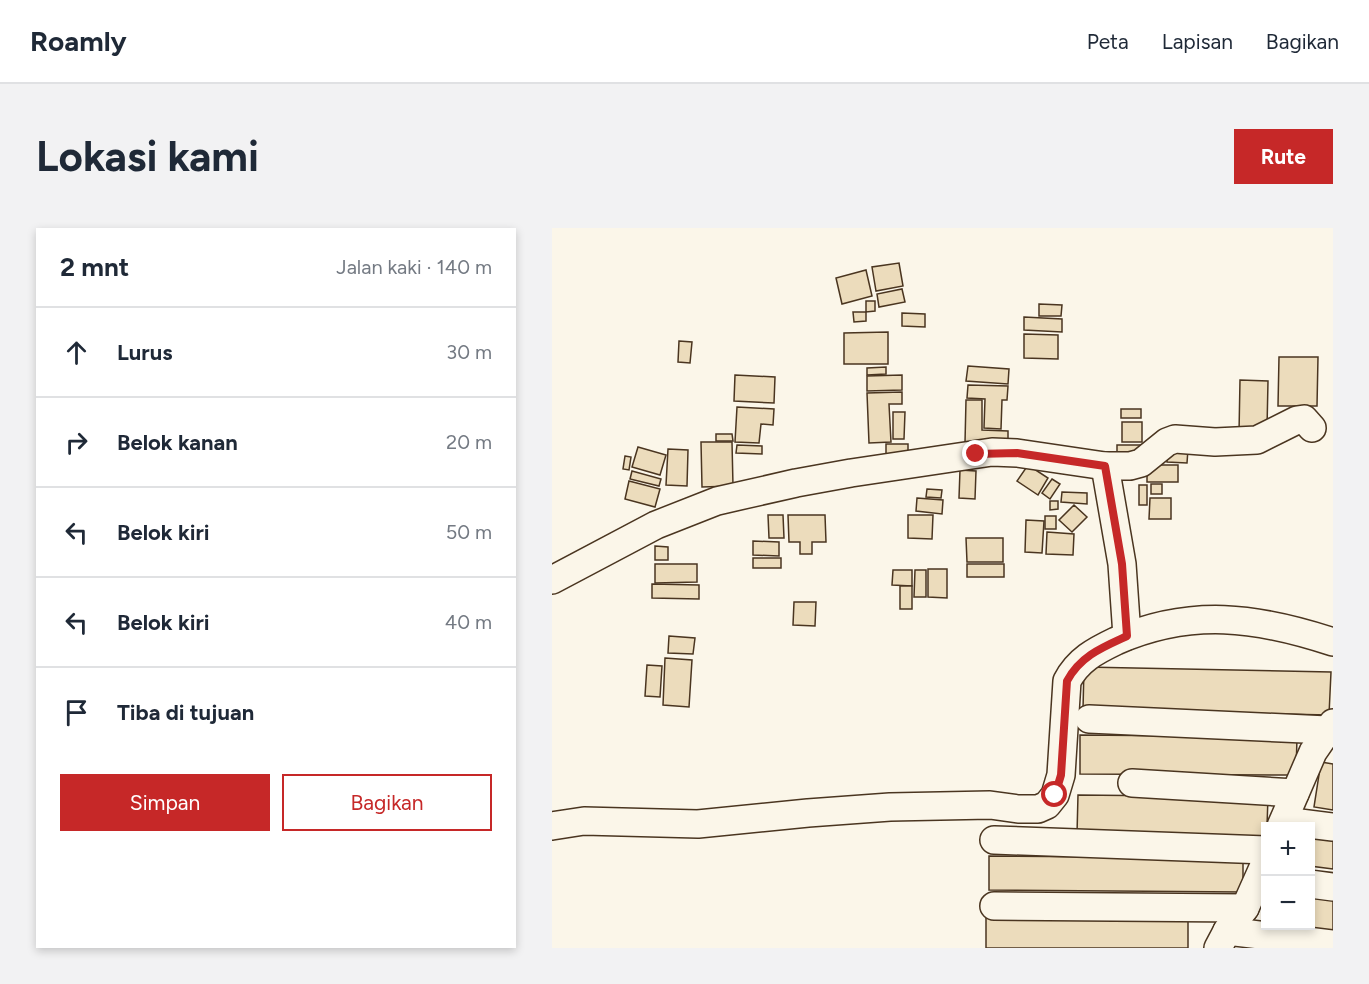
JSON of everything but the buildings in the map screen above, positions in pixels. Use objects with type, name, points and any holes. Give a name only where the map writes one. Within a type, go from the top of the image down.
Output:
[{"type":"street","points":[[552,580],[656,525],[717,501],[851,472],[992,452],[1017,453],[1105,466],[1130,466],[1142,463],[1167,442],[1175,439],[1215,442],[1257,440],[1297,420],[1304,419],[1312,428]]},
{"type":"street","points":[[1105,466],[1122,564],[1127,636]]},
{"type":"street","points":[[552,826],[584,820],[698,824],[890,807],[990,805],[1038,809],[1047,805],[1055,795],[1061,775],[1067,681],[1072,671],[1090,654],[1127,636],[1166,624],[1205,619],[1243,621],[1297,630],[1333,642]]},
{"type":"street","points":[[1089,720],[1330,727]]},
{"type":"street","points":[[1283,822],[1313,752],[1330,727]]},
{"type":"street","points":[[1132,783],[1295,793]]},
{"type":"street","points":[[1315,826],[1333,827]]},
{"type":"street","points":[[994,840],[1261,850]]},
{"type":"street","points":[[1223,940],[1245,909],[1261,876]]},
{"type":"street","points":[[1315,885],[1333,887]]},
{"type":"street","points":[[994,906],[1245,909]]},
{"type":"street","points":[[1223,940],[1333,944]]},
{"type":"route","points":[[976,454],[1017,453],[1105,466],[1122,564],[1127,636],[1090,654],[1072,671],[1067,681],[1061,775],[1055,795]]}]
